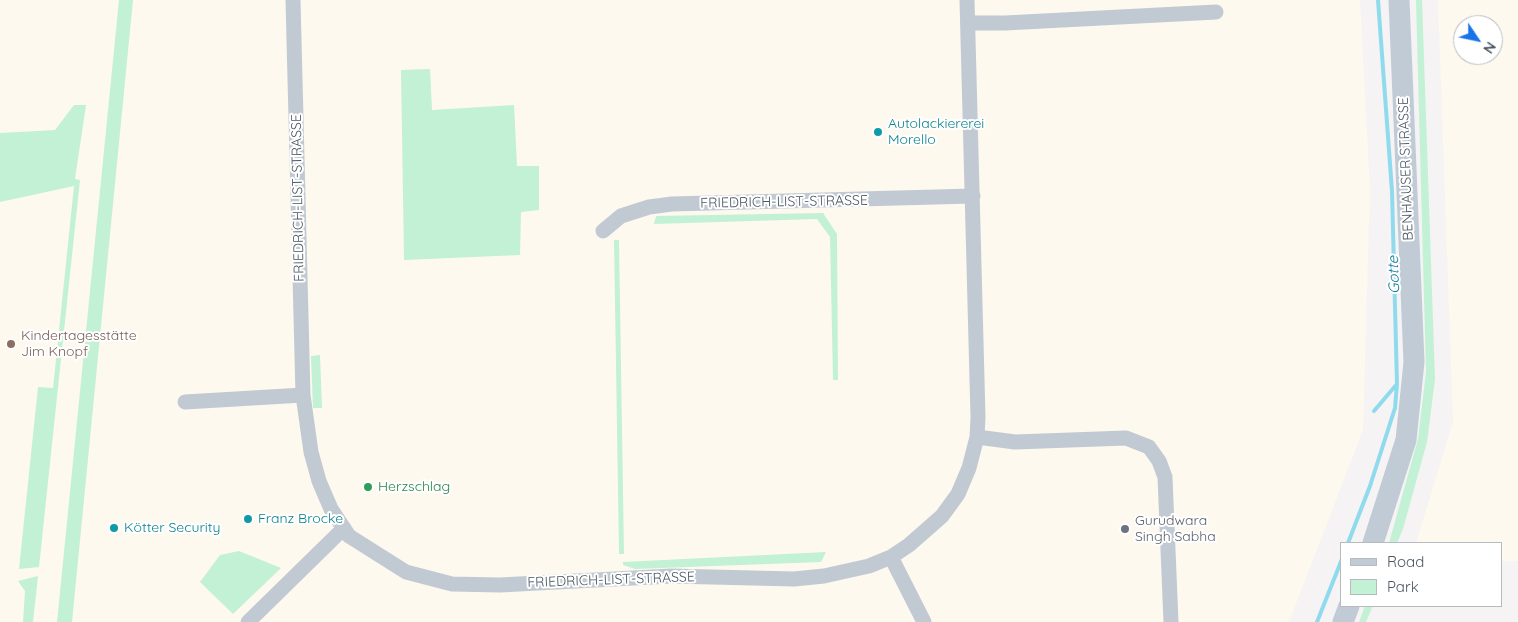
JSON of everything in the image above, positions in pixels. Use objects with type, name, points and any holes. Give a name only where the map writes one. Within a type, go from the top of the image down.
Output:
[{"type":"main road","name":"BENHAUSER STRASSE","points":[[1373,542],[1406,440],[1414,362],[1399,0]]},
{"type":"main road","points":[[1343,622],[1349,607]]},
{"type":"street","name":"FRIEDRICH-LIST-STRASSE","points":[[293,0],[304,395],[311,452],[319,481],[331,509],[349,536],[406,572],[452,584],[500,585],[671,576],[794,579],[833,574],[869,566],[891,557],[932,527],[952,502],[968,468],[977,437],[978,357],[967,0]]},
{"type":"street","points":[[968,23],[1005,23],[1216,12]]},
{"type":"street","name":"FRIEDRICH-LIST-STRASSE","points":[[603,231],[621,216],[649,207],[672,204],[973,196]]},
{"type":"street","points":[[185,402],[304,395]]},
{"type":"street","points":[[977,437],[1015,442],[1126,438],[1149,447],[1159,461],[1166,477],[1171,622]]},
{"type":"street","points":[[248,622],[344,528]]},
{"type":"street","points":[[891,557],[924,622]]},
{"type":"shaded area","points":[[0,0],[1360,0],[1370,189],[1363,430],[1289,622],[0,622]],"holes":[[[430,69],[432,110],[514,106],[517,167],[539,166],[539,210],[521,212],[402,113],[401,70]],[[311,356],[322,408],[313,408]]]},
{"type":"shaded area","points":[[1438,0],[1518,0],[1518,561],[1503,561],[1503,542],[1416,542],[1453,422]]},
{"type":"green space","points":[[119,0],[133,0],[72,622],[57,622]]},
{"type":"green space","points":[[1416,0],[1422,0],[1435,379],[1427,442],[1403,529],[1397,542],[1389,542],[1418,439],[1426,372]]},
{"type":"green space","points":[[430,69],[432,110],[514,105],[517,166],[539,166],[539,210],[521,212],[520,255],[404,260],[401,70]]},
{"type":"green space","points":[[74,105],[86,105],[75,179],[80,180],[39,567],[19,569],[38,387],[53,388],[74,186],[0,202],[0,133],[55,130]]},
{"type":"green space","points":[[823,213],[837,234],[838,380],[833,380],[830,237],[817,219],[654,224],[656,216]]},
{"type":"green space","points":[[614,240],[619,240],[624,554],[619,554]]},
{"type":"green space","points":[[320,355],[322,408],[313,408],[311,356]]},
{"type":"green space","points":[[239,551],[281,568],[233,614],[200,582],[220,555]]},
{"type":"green space","points":[[826,552],[821,562],[635,569],[623,565],[623,562]]},
{"type":"green space","points":[[38,576],[33,622],[23,622],[25,591],[18,581]]},
{"type":"green space","points":[[1365,607],[1373,607],[1366,622],[1359,622]]},
{"type":"waterway","name":"Gotte","points":[[1348,542],[1370,486],[1395,408],[1397,384],[1392,191],[1378,0]]},
{"type":"waterway","points":[[1374,411],[1397,384]]},
{"type":"waterway","name":"Gotte","points":[[1317,622],[1340,564]]},
{"type":"place","name":"Autolackiererei Morello","points":[[878,132]]},
{"type":"place","name":"Kindertagesstätte Jim Knopf","points":[[11,344]]},
{"type":"place","name":"Herzschlag","points":[[368,487]]},
{"type":"place","name":"Franz Brocke","points":[[248,519]]},
{"type":"place","name":"Kötter Security","points":[[114,528]]},
{"type":"place","name":"Gurudwara Singh Sabha","points":[[1125,529]]}]
